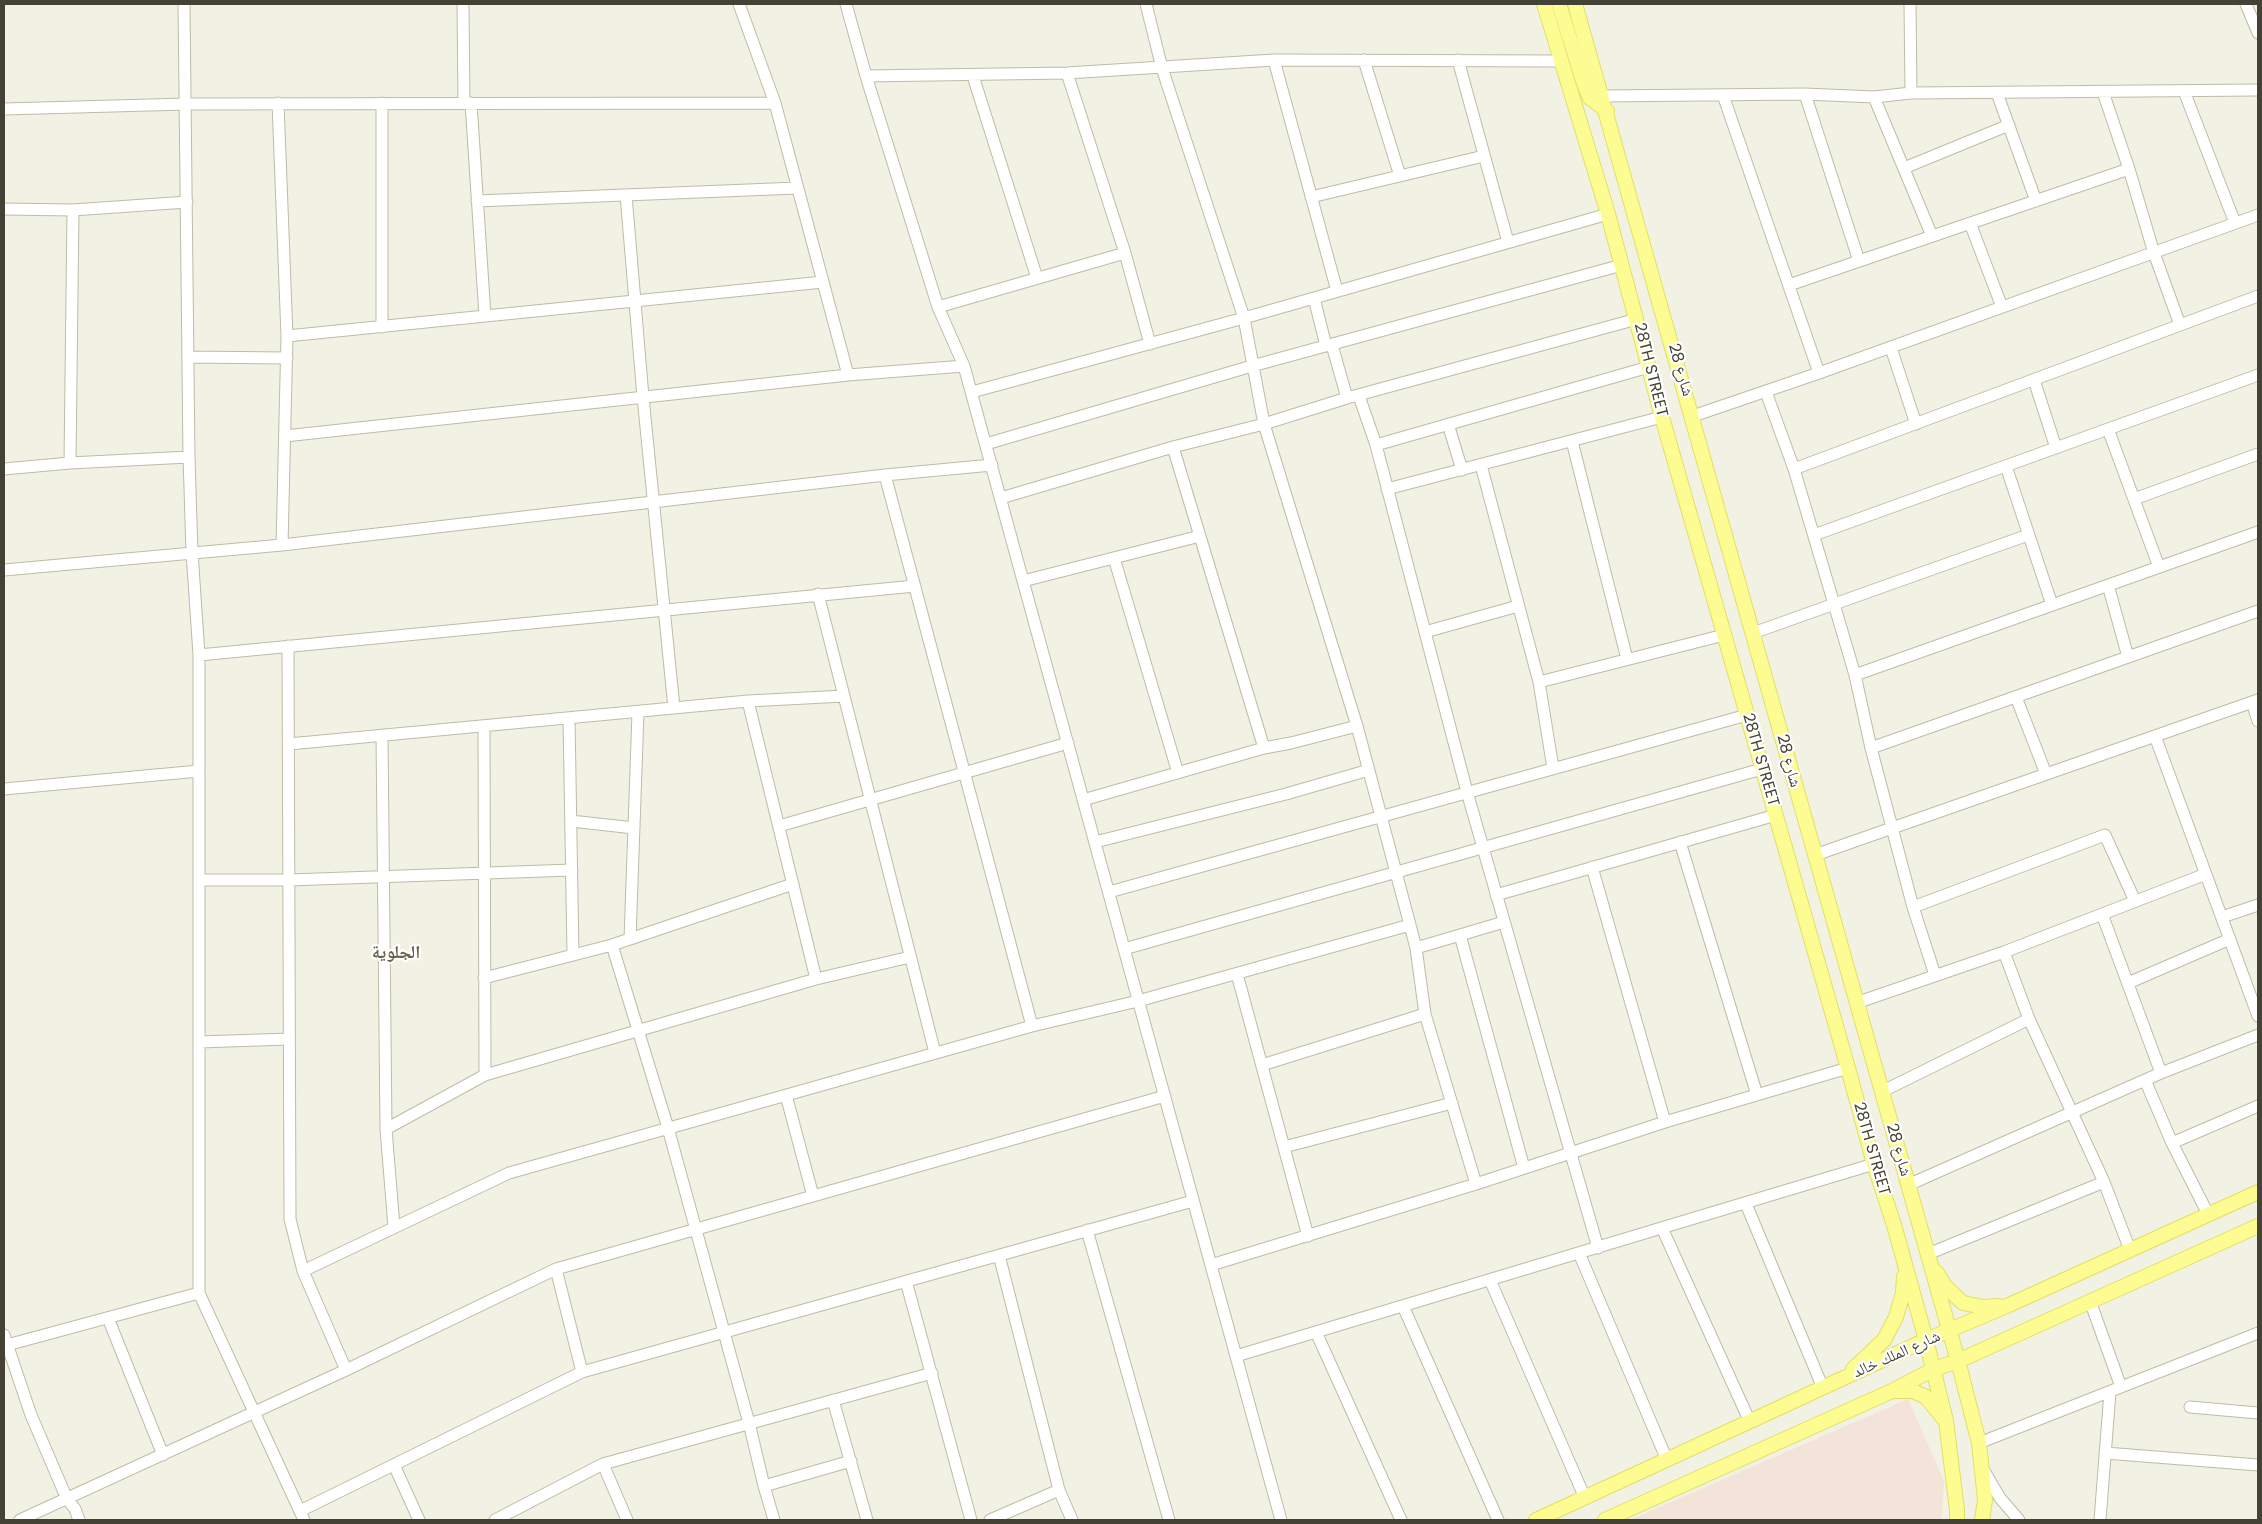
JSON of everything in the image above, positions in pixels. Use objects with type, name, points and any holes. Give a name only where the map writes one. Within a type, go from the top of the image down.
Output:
[{"type":"main road","name":"28TH STREET","points":[[1544,4],[1608,214],[1662,417],[1746,715],[1874,1164],[1904,1258],[1946,1420],[1957,1520]]},
{"type":"main road","points":[[1559,4],[1585,87],[1590,98],[1607,112]]},
{"type":"main road","name":"شارع 28","points":[[1575,4],[1693,416],[1814,855],[1958,1361],[1979,1443],[1985,1500],[1982,1520]]},
{"type":"main road","name":"شارع الملك خالد","points":[[1536,1520],[1926,1340],[1950,1332],[2258,1192]]},
{"type":"main road","name":"شارع الملك خالد","points":[[1605,1520],[1892,1391],[1934,1369],[1958,1361],[2258,1226]]},
{"type":"main road","points":[[1840,1380],[1884,1340],[1896,1317],[1903,1293],[1904,1258]]},
{"type":"main road","points":[[1929,1258],[1945,1286],[1963,1303],[1982,1307],[2009,1305]]},
{"type":"main road","points":[[1966,1394],[1968,1369],[1973,1358],[1986,1348]]},
{"type":"main road","points":[[1892,1391],[1913,1391],[1926,1397],[1946,1420]]},
{"type":"street","points":[[184,4],[189,457],[192,552],[200,655],[199,1293],[302,1516],[394,1465],[582,1372],[1193,1201]]},
{"type":"street","points":[[463,4],[467,103],[477,201],[485,316]]},
{"type":"street","points":[[739,4],[774,103],[848,375]]},
{"type":"street","points":[[846,4],[866,76],[938,307],[964,366],[972,392],[1281,1520]]},
{"type":"street","points":[[1146,4],[1162,68],[1244,318],[1264,424],[1357,726],[1416,948],[1425,1014],[1476,1184]]},
{"type":"street","points":[[1910,4],[1911,93]]},
{"type":"street","points":[[2246,4],[2258,33]]},
{"type":"street","points":[[866,76],[973,76],[1067,73],[1274,60],[1562,61]]},
{"type":"street","points":[[1274,60],[1337,291]]},
{"type":"street","points":[[1364,60],[1400,176]]},
{"type":"street","points":[[1458,60],[1508,242]]},
{"type":"street","points":[[1067,73],[1125,253],[1150,344]]},
{"type":"street","points":[[973,76],[1037,278]]},
{"type":"street","points":[[1602,96],[1805,94],[1874,97],[1911,93],[2258,90]]},
{"type":"street","points":[[2184,91],[2235,223]]},
{"type":"street","points":[[2103,92],[2129,169],[2154,253],[2180,326]]},
{"type":"street","points":[[1997,93],[2036,201]]},
{"type":"street","points":[[1805,94],[1859,261]]},
{"type":"street","points":[[1723,95],[1819,374]]},
{"type":"street","points":[[1874,97],[1932,236]]},
{"type":"street","points":[[278,103],[287,336],[282,545]]},
{"type":"street","points":[[4,109],[278,103],[774,103]]},
{"type":"street","points":[[382,103],[382,327]]},
{"type":"street","points":[[1904,168],[2009,125]]},
{"type":"street","points":[[1311,197],[1484,156]]},
{"type":"street","points":[[1788,285],[2129,169]]},
{"type":"street","points":[[477,201],[797,188]]},
{"type":"street","points":[[626,195],[634,301],[674,708]]},
{"type":"street","points":[[4,208],[73,210],[187,202]]},
{"type":"street","points":[[70,463],[73,210]]},
{"type":"street","points":[[972,392],[1244,318],[1608,214]]},
{"type":"street","points":[[1693,416],[1819,374],[2258,215]]},
{"type":"street","points":[[1970,223],[2002,307]]},
{"type":"street","points":[[938,307],[1125,253]]},
{"type":"street","points":[[986,444],[1252,366],[1622,265]]},
{"type":"street","points":[[287,336],[823,282]]},
{"type":"street","points":[[1794,469],[2258,296]]},
{"type":"street","points":[[1314,298],[1329,345],[1376,445],[1467,792],[1598,1248]]},
{"type":"street","points":[[1001,498],[1173,447],[1264,424],[1353,397],[1637,319]]},
{"type":"street","points":[[1891,348],[1916,424]]},
{"type":"street","points":[[188,358],[287,358]]},
{"type":"street","points":[[285,436],[848,375],[964,366]]},
{"type":"street","points":[[1376,445],[1649,367]]},
{"type":"street","points":[[1814,535],[2258,375]]},
{"type":"street","points":[[2034,380],[2056,448]]},
{"type":"street","points":[[1766,392],[1794,469],[1855,675],[1871,748],[1913,907],[1935,974]]},
{"type":"street","points":[[1387,489],[1662,417]]},
{"type":"street","points":[[1448,424],[1462,470]]},
{"type":"street","points":[[2108,429],[2159,567]]},
{"type":"street","points":[[1572,441],[1627,660]]},
{"type":"street","points":[[1173,447],[1264,748]]},
{"type":"street","points":[[2134,499],[2258,454]]},
{"type":"street","points":[[4,469],[70,463],[189,457]]},
{"type":"street","points":[[4,570],[282,545],[885,475],[992,465]]},
{"type":"street","points":[[1481,465],[1539,682],[1553,768]]},
{"type":"street","points":[[2006,466],[2052,605]]},
{"type":"street","points":[[885,475],[1032,1026]]},
{"type":"street","points":[[1855,675],[2258,532]]},
{"type":"street","points":[[1753,633],[2028,535]]},
{"type":"street","points":[[1024,581],[1200,536]]},
{"type":"street","points":[[1114,558],[1178,773]]},
{"type":"street","points":[[2108,585],[2128,657]]},
{"type":"street","points":[[200,655],[915,586]]},
{"type":"street","points":[[818,594],[934,1053]]},
{"type":"street","points":[[1425,632],[1518,606]]},
{"type":"street","points":[[1871,748],[2258,611]]},
{"type":"street","points":[[1539,682],[1724,635]]},
{"type":"street","points":[[288,646],[290,1219],[303,1271],[346,1370]]},
{"type":"street","points":[[288,744],[638,713],[748,701],[844,696]]},
{"type":"street","points":[[2016,696],[2046,774]]},
{"type":"street","points":[[748,701],[816,979]]},
{"type":"street","points":[[1814,855],[2255,701],[2258,721]]},
{"type":"street","points":[[630,939],[638,713]]},
{"type":"street","points":[[1109,892],[1746,715]]},
{"type":"street","points":[[569,718],[573,955]]},
{"type":"street","points":[[484,726],[485,1075]]},
{"type":"street","points":[[1083,800],[1264,748],[1357,726]]},
{"type":"street","points":[[382,735],[386,1129],[394,1227]]},
{"type":"street","points":[[2155,736],[2258,1016]]},
{"type":"street","points":[[778,826],[1068,743]]},
{"type":"street","points":[[1124,949],[1762,769]]},
{"type":"street","points":[[1095,842],[1286,794],[1369,770]]},
{"type":"street","points":[[4,788],[199,771]]},
{"type":"street","points":[[1496,894],[1776,815]]},
{"type":"street","points":[[571,821],[634,828]]},
{"type":"street","points":[[1913,907],[2105,835],[2135,901]]},
{"type":"street","points":[[1680,842],[1757,1095]]},
{"type":"street","points":[[1592,867],[1665,1122]]},
{"type":"street","points":[[199,880],[289,880],[572,870]]},
{"type":"street","points":[[1856,1003],[1935,974],[2004,952],[2206,874]]},
{"type":"street","points":[[484,978],[612,945],[792,884]]},
{"type":"street","points":[[2222,917],[2258,905]]},
{"type":"street","points":[[2102,914],[2161,1073]]},
{"type":"street","points":[[1416,948],[1504,922]]},
{"type":"street","points":[[303,1271],[509,1173],[1032,1026],[1138,1001],[1410,925]]},
{"type":"street","points":[[1460,936],[1524,1168]]},
{"type":"street","points":[[2128,984],[2230,939]]},
{"type":"street","points":[[612,945],[668,1128],[774,1520]]},
{"type":"street","points":[[2004,952],[2029,1019],[2071,1114],[2104,1182],[2130,1250]]},
{"type":"street","points":[[386,1129],[485,1075],[816,979],[910,957]]},
{"type":"street","points":[[1237,974],[1308,1236]]},
{"type":"street","points":[[1262,1065],[1425,1014]]},
{"type":"street","points":[[1881,1092],[2029,1019]]},
{"type":"street","points":[[1908,1185],[2161,1073],[2258,1035]]},
{"type":"street","points":[[199,1042],[290,1039]]},
{"type":"street","points":[[1211,1265],[1476,1184],[1665,1122],[1848,1068]]},
{"type":"street","points":[[2145,1080],[2172,1142],[2208,1214]]},
{"type":"street","points":[[786,1095],[813,1196]]},
{"type":"street","points":[[20,1520],[346,1370],[556,1269],[1165,1096]]},
{"type":"street","points":[[1284,1147],[1452,1103]]},
{"type":"street","points":[[2172,1142],[2258,1106]]},
{"type":"street","points":[[1236,1356],[1874,1164]]},
{"type":"street","points":[[1929,1258],[2104,1182]]},
{"type":"street","points":[[1746,1204],[1823,1388]]},
{"type":"street","points":[[1662,1228],[1750,1422]]},
{"type":"street","points":[[1087,1230],[1169,1520]]},
{"type":"street","points":[[1579,1253],[1667,1460]]},
{"type":"street","points":[[999,1255],[1059,1490],[1072,1520]]},
{"type":"street","points":[[556,1269],[582,1372]]},
{"type":"street","points":[[1490,1280],[1586,1498]]},
{"type":"street","points":[[906,1281],[971,1520]]},
{"type":"street","points":[[79,1520],[75,1509],[67,1499],[31,1415],[5,1340],[108,1318],[199,1293]]},
{"type":"street","points":[[2090,1301],[2122,1387]]},
{"type":"street","points":[[1404,1306],[1498,1520]]},
{"type":"street","points":[[108,1318],[163,1455]]},
{"type":"street","points":[[1316,1332],[1401,1520]]},
{"type":"street","points":[[1979,1443],[2258,1333]]},
{"type":"street","points":[[496,1520],[514,1516],[603,1464],[932,1373]]},
{"type":"street","points":[[2100,1520],[2110,1392]]},
{"type":"street","points":[[833,1400],[867,1520]]},
{"type":"street","points":[[2190,1406],[2258,1413]]},
{"type":"street","points":[[2105,1453],[2258,1465]]},
{"type":"street","points":[[764,1486],[850,1461]]},
{"type":"street","points":[[603,1464],[627,1520]]},
{"type":"street","points":[[394,1465],[419,1520]]},
{"type":"street","points":[[1982,1467],[2000,1498],[2019,1520]]},
{"type":"street","points":[[990,1520],[1059,1490]]},
{"type":"shaded area","points":[[1908,1399],[1944,1481],[1941,1520],[1630,1520]]},
{"type":"district","name":"الجلوية","points":[[396,953]]}]
